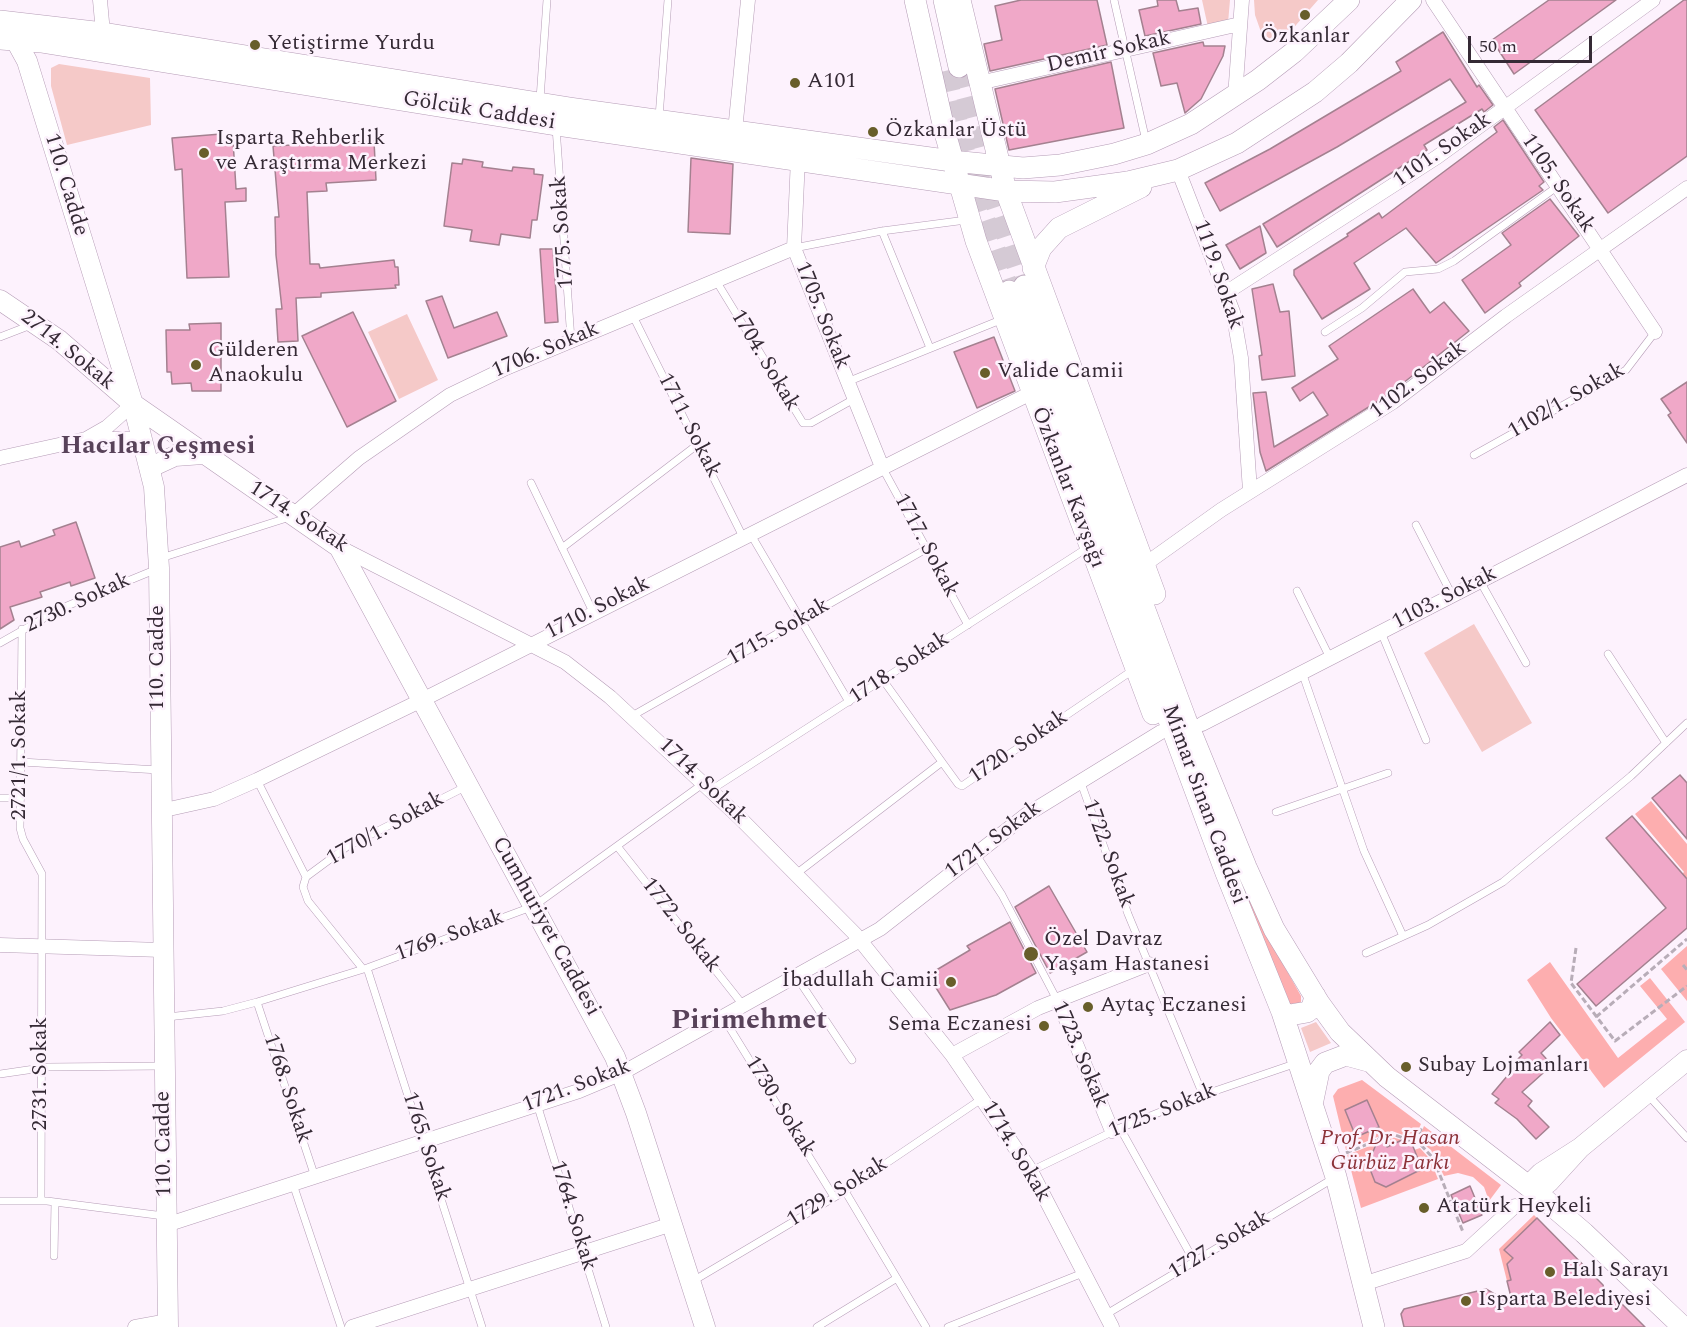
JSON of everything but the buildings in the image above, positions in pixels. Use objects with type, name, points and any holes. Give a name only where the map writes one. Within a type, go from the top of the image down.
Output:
[{"type":"main road","name":"Özkanlar Kavşağı","points":[[915,0],[958,183],[1003,319],[1161,732],[1219,824]]},
{"type":"main road","points":[[929,0],[952,69],[944,0]]},
{"type":"main road","name":"Özkanlar Kavşağı","points":[[960,0],[1006,190],[1022,282],[1144,565],[1202,723],[1219,824]]},
{"type":"main road","name":"Gölcük Caddesi","points":[[4,27],[103,33],[540,104],[952,161],[999,166],[1060,165],[1147,144],[1191,124],[1235,97],[1294,52],[1349,0]]},
{"type":"main road","points":[[1022,282],[1041,248],[1059,228],[1237,143],[1315,92],[1350,63],[1411,0]]},
{"type":"main road","name":"Gölcük Caddesi","points":[[4,27],[556,125],[798,158],[1006,190],[1037,192],[1089,189],[1178,170]]},
{"type":"main road","name":"Mimar Sinan Caddesi","points":[[1022,282],[1219,824],[1313,1100],[1336,1176],[1371,1326]]},
{"type":"main road","name":"Mimar Sinan Caddesi","points":[[1219,824],[1315,996],[1340,1032],[1368,1061],[1411,1098],[1532,1189],[1584,1233],[1683,1327]]},
{"type":"main road","points":[[1282,1012],[1290,1016],[1307,1012],[1312,1008],[1315,996]]},
{"type":"main road","points":[[1299,1062],[1312,1065],[1346,1055],[1368,1061]]},
{"type":"main road","points":[[1313,1100],[1319,1071],[1325,1063]]},
{"type":"street","points":[[100,0],[103,33]]},
{"type":"street","points":[[735,131],[748,0]]},
{"type":"street","points":[[1235,97],[1242,0]]},
{"type":"street","name":"1105. Sokak","points":[[1434,0],[1600,248]]},
{"type":"street","name":"1101. Sokak","points":[[1227,292],[1368,204],[1506,108],[1653,0]]},
{"type":"street","name":"Demir Sokak","points":[[979,82],[1240,24]]},
{"type":"street","name":"110. Cadde","points":[[4,27],[27,61],[151,467],[158,563],[168,1324]]},
{"type":"street","name":"1705. Sokak","points":[[798,158],[794,248],[882,467]]},
{"type":"street","name":"1119. Sokak","points":[[1178,170],[1227,292],[1238,335],[1250,491]]},
{"type":"street","name":"1102. Sokak","points":[[1144,565],[1250,491],[1393,402],[1600,248],[1687,188]]},
{"type":"street","name":"1706. Sokak","points":[[292,516],[359,458],[441,401],[506,368],[794,248]]},
{"type":"street","name":"1102/1. Sokak","points":[[1600,248],[1655,332]]},
{"type":"street","name":"2714. Sokak","points":[[0,300],[37,323],[133,404]]},
{"type":"street","name":"1710. Sokak","points":[[160,811],[213,800],[257,780],[420,701],[1031,393]]},
{"type":"street","points":[[86,439],[107,427],[133,404]]},
{"type":"street","name":"1714. Sokak","points":[[133,404],[339,547],[530,644],[588,678],[708,786],[861,940],[952,1055],[1031,1171],[1108,1321]]},
{"type":"street","points":[[0,458],[86,439],[143,439]]},
{"type":"street","points":[[151,467],[175,456],[203,454]]},
{"type":"street","name":"1103. Sokak","points":[[1202,723],[1687,475]]},
{"type":"street","name":"Cumhuriyet Caddesi","points":[[339,547],[622,1073],[705,1327]]},
{"type":"street","name":"1721. Sokak","points":[[166,1220],[315,1177],[537,1104],[622,1073],[861,940],[897,916],[975,853],[1080,780],[1161,732]]},
{"type":"street","points":[[0,945],[162,950]]},
{"type":"street","points":[[952,1055],[1020,1017],[1149,964]]},
{"type":"street","name":"1723. Sokak","points":[[1058,1000],[1116,1130]]},
{"type":"street","points":[[1363,1284],[1467,1251],[1532,1189],[1687,1060]]},
{"type":"street","points":[[352,1327],[672,1224]]},
{"type":"street","points":[[135,1327],[168,1324]]},
{"type":"lane","points":[[540,104],[547,0]]},
{"type":"lane","points":[[659,121],[668,0]]},
{"type":"lane","points":[[1114,0],[1147,144]]},
{"type":"lane","name":"1775. Sokak","points":[[556,125],[572,340]]},
{"type":"lane","points":[[1325,332],[1362,308],[1405,272],[1438,269],[1454,261],[1558,186]]},
{"type":"lane","name":"1706. Sokak","points":[[794,248],[882,231],[969,220]]},
{"type":"lane","points":[[882,231],[930,348]]},
{"type":"lane","name":"1704. Sokak","points":[[715,279],[803,423],[811,423],[854,399]]},
{"type":"lane","name":"1711. Sokak","points":[[632,314],[697,445],[747,535],[849,702]]},
{"type":"lane","points":[[848,382],[1003,319]]},
{"type":"lane","points":[[0,337],[37,323]]},
{"type":"lane","name":"1102/1. Sokak","points":[[1474,455],[1626,370],[1655,332]]},
{"type":"lane","points":[[562,548],[697,445]]},
{"type":"lane","name":"1717. Sokak","points":[[882,467],[968,625]]},
{"type":"lane","points":[[531,483],[593,612]]},
{"type":"lane","name":"1706. Sokak","points":[[158,563],[292,516]]},
{"type":"lane","points":[[1416,525],[1452,595]]},
{"type":"lane","name":"1718. Sokak","points":[[708,786],[849,702],[1089,547]]},
{"type":"lane","name":"1715. Sokak","points":[[632,716],[926,549]]},
{"type":"lane","name":"2730. Sokak","points":[[0,643],[22,629],[158,563]]},
{"type":"lane","points":[[1480,581],[1526,663]]},
{"type":"lane","points":[[1298,591],[1330,658]]},
{"type":"lane","name":"2721/1. Sokak","points":[[22,629],[21,833],[41,870],[42,946]]},
{"type":"lane","points":[[1380,632],[1426,740]]},
{"type":"lane","points":[[1608,654],[1666,743]]},
{"type":"lane","name":"1720. Sokak","points":[[796,874],[942,762],[962,786],[1135,668]]},
{"type":"lane","points":[[1302,672],[1372,872],[1403,936]]},
{"type":"lane","points":[[883,680],[942,762]]},
{"type":"lane","points":[[1366,953],[1463,907],[1531,862],[1687,723]]},
{"type":"lane","points":[[21,762],[160,770]]},
{"type":"lane","points":[[1276,812],[1388,772]]},
{"type":"lane","points":[[257,780],[306,877],[303,887],[308,901],[365,968]]},
{"type":"lane","name":"1722. Sokak","points":[[1080,780],[1108,861],[1203,1095]]},
{"type":"lane","name":"1770/1. Sokak","points":[[306,877],[348,846],[467,786]]},
{"type":"lane","name":"1769. Sokak","points":[[163,1017],[223,1011],[257,1002],[365,968],[534,906],[617,846],[708,786]]},
{"type":"lane","points":[[0,798],[21,798]]},
{"type":"lane","name":"1772. Sokak","points":[[617,846],[743,1005]]},
{"type":"lane","name":"1723. Sokak","points":[[975,853],[1002,895],[1058,1000]]},
{"type":"lane","name":"2731. Sokak","points":[[41,1201],[42,946]]},
{"type":"lane","name":"1765. Sokak","points":[[365,968],[482,1327]]},
{"type":"lane","points":[[796,976],[852,1060]]},
{"type":"lane","name":"1768. Sokak","points":[[257,1002],[315,1177]]},
{"type":"lane","name":"1730. Sokak","points":[[723,1017],[834,1197]]},
{"type":"lane","name":"1725. Sokak","points":[[1031,1171],[1116,1130],[1203,1095],[1299,1062]]},
{"type":"lane","points":[[0,1074],[42,1068],[164,1065]]},
{"type":"lane","points":[[1646,1093],[1687,1138]]},
{"type":"lane","name":"1729. Sokak","points":[[691,1282],[845,1191],[983,1098]]},
{"type":"lane","name":"1764. Sokak","points":[[537,1104],[606,1327]]},
{"type":"lane","points":[[1116,1130],[1194,1261]]},
{"type":"lane","name":"1727. Sokak","points":[[1108,1321],[1194,1261],[1336,1176]]},
{"type":"lane","points":[[293,1184],[341,1327]]},
{"type":"lane","points":[[845,1191],[926,1327]]},
{"type":"lane","points":[[0,1201],[55,1202],[166,1220]]},
{"type":"lane","points":[[54,1256],[55,1202]]},
{"type":"lane","points":[[948,1327],[1083,1274]]},
{"type":"lane","points":[[817,1327],[897,1278]]},
{"type":"path","points":[[1596,1017],[1687,939]]},
{"type":"path","points":[[1576,948],[1571,983],[1615,1041],[1687,986]]},
{"type":"path","points":[[1683,965],[1687,970]]},
{"type":"path","points":[[1652,969],[1656,974]]},
{"type":"path","points":[[1415,1142],[1425,1120]]},
{"type":"path","points":[[1341,1155],[1392,1134],[1425,1148],[1433,1158],[1462,1232]]},
{"type":"shaded area","points":[[1202,0],[1230,0],[1228,23],[1208,27]]},
{"type":"shaded area","points":[[1254,0],[1318,0],[1282,41],[1274,42],[1261,32],[1255,15]]},
{"type":"shaded area","points":[[59,64],[150,78],[151,125],[67,145],[51,86],[51,68]]},
{"type":"shaded area","points":[[407,314],[438,380],[399,399],[368,332]]},
{"type":"shaded area","points":[[1474,624],[1532,723],[1482,752],[1424,653]]},
{"type":"shaded area","points":[[1651,801],[1687,844],[1687,885],[1680,876],[1684,872],[1635,814]]},
{"type":"shaded area","points":[[1209,804],[1273,946],[1301,996],[1301,1003],[1290,1004]]},
{"type":"shaded area","points":[[1687,946],[1687,1001],[1661,969]]},
{"type":"shaded area","points":[[1550,962],[1618,1058],[1667,1019],[1640,986],[1650,978],[1685,1022],[1604,1088],[1551,1018],[1527,980]]},
{"type":"shaded area","points":[[1316,1022],[1331,1043],[1310,1052],[1301,1028]]},
{"type":"shaded area","points":[[1362,1080],[1421,1124],[1414,1139],[1392,1131],[1346,1150],[1333,1096],[1338,1089]],"holes":[[[1367,1100],[1379,1127],[1357,1137],[1345,1110]]]},
{"type":"shaded area","points":[[1424,1126],[1501,1185],[1489,1201],[1484,1187],[1473,1177],[1458,1173],[1444,1176],[1431,1150],[1418,1140]]},
{"type":"shaded area","points":[[1392,1137],[1402,1140],[1372,1154],[1368,1164],[1375,1182],[1386,1187],[1415,1173],[1419,1162],[1414,1150],[1420,1148],[1430,1159],[1438,1179],[1361,1208],[1347,1155]]},
{"type":"shaded area","points":[[1534,1215],[1537,1218],[1505,1250],[1513,1258],[1507,1264],[1511,1280],[1507,1281],[1499,1249]]},
{"type":"tunnel","points":[[959,67],[988,180],[1024,286]]},
{"type":"tunnel","points":[[945,71],[971,179],[1009,291]]},
{"type":"place","name":"Özkanlar","points":[[1305,15]]},
{"type":"place","name":"Yetiştirme Yurdu","points":[[255,45]]},
{"type":"place","name":"A101","points":[[795,83]]},
{"type":"place","name":"Özkanlar Üstü","points":[[873,132]]},
{"type":"place","name":"Isparta Rehberlik ve Araştırma Merkezi","points":[[204,153]]},
{"type":"place","name":"Gülderen Anaokulu","points":[[196,365]]},
{"type":"place","name":"Valide Camii","points":[[985,373]]},
{"type":"place","name":"Özel Davraz Yaşam Hastanesi","points":[[1031,954]]},
{"type":"place","name":"İbadullah Camii","points":[[951,982]]},
{"type":"place","name":"Aytaç Eczanesi","points":[[1088,1007]]},
{"type":"place","name":"Sema Eczanesi","points":[[1044,1026]]},
{"type":"place","name":"Subay Lojmanları","points":[[1406,1067]]},
{"type":"place","name":"Atatürk Heykeli","points":[[1424,1208]]},
{"type":"place","name":"Halı Sarayı","points":[[1550,1272]]},
{"type":"place","name":"Isparta Belediyesi","points":[[1466,1301]]},
{"type":"district","name":"Hacılar Çeşmesi","points":[[158,448]]},
{"type":"district","name":"Pirimehmet","points":[[749,1023]]},
{"type":"park label","name":"Prof. Dr. Hasan Gürbüz Parkı","points":[[1390,1152]]}]
